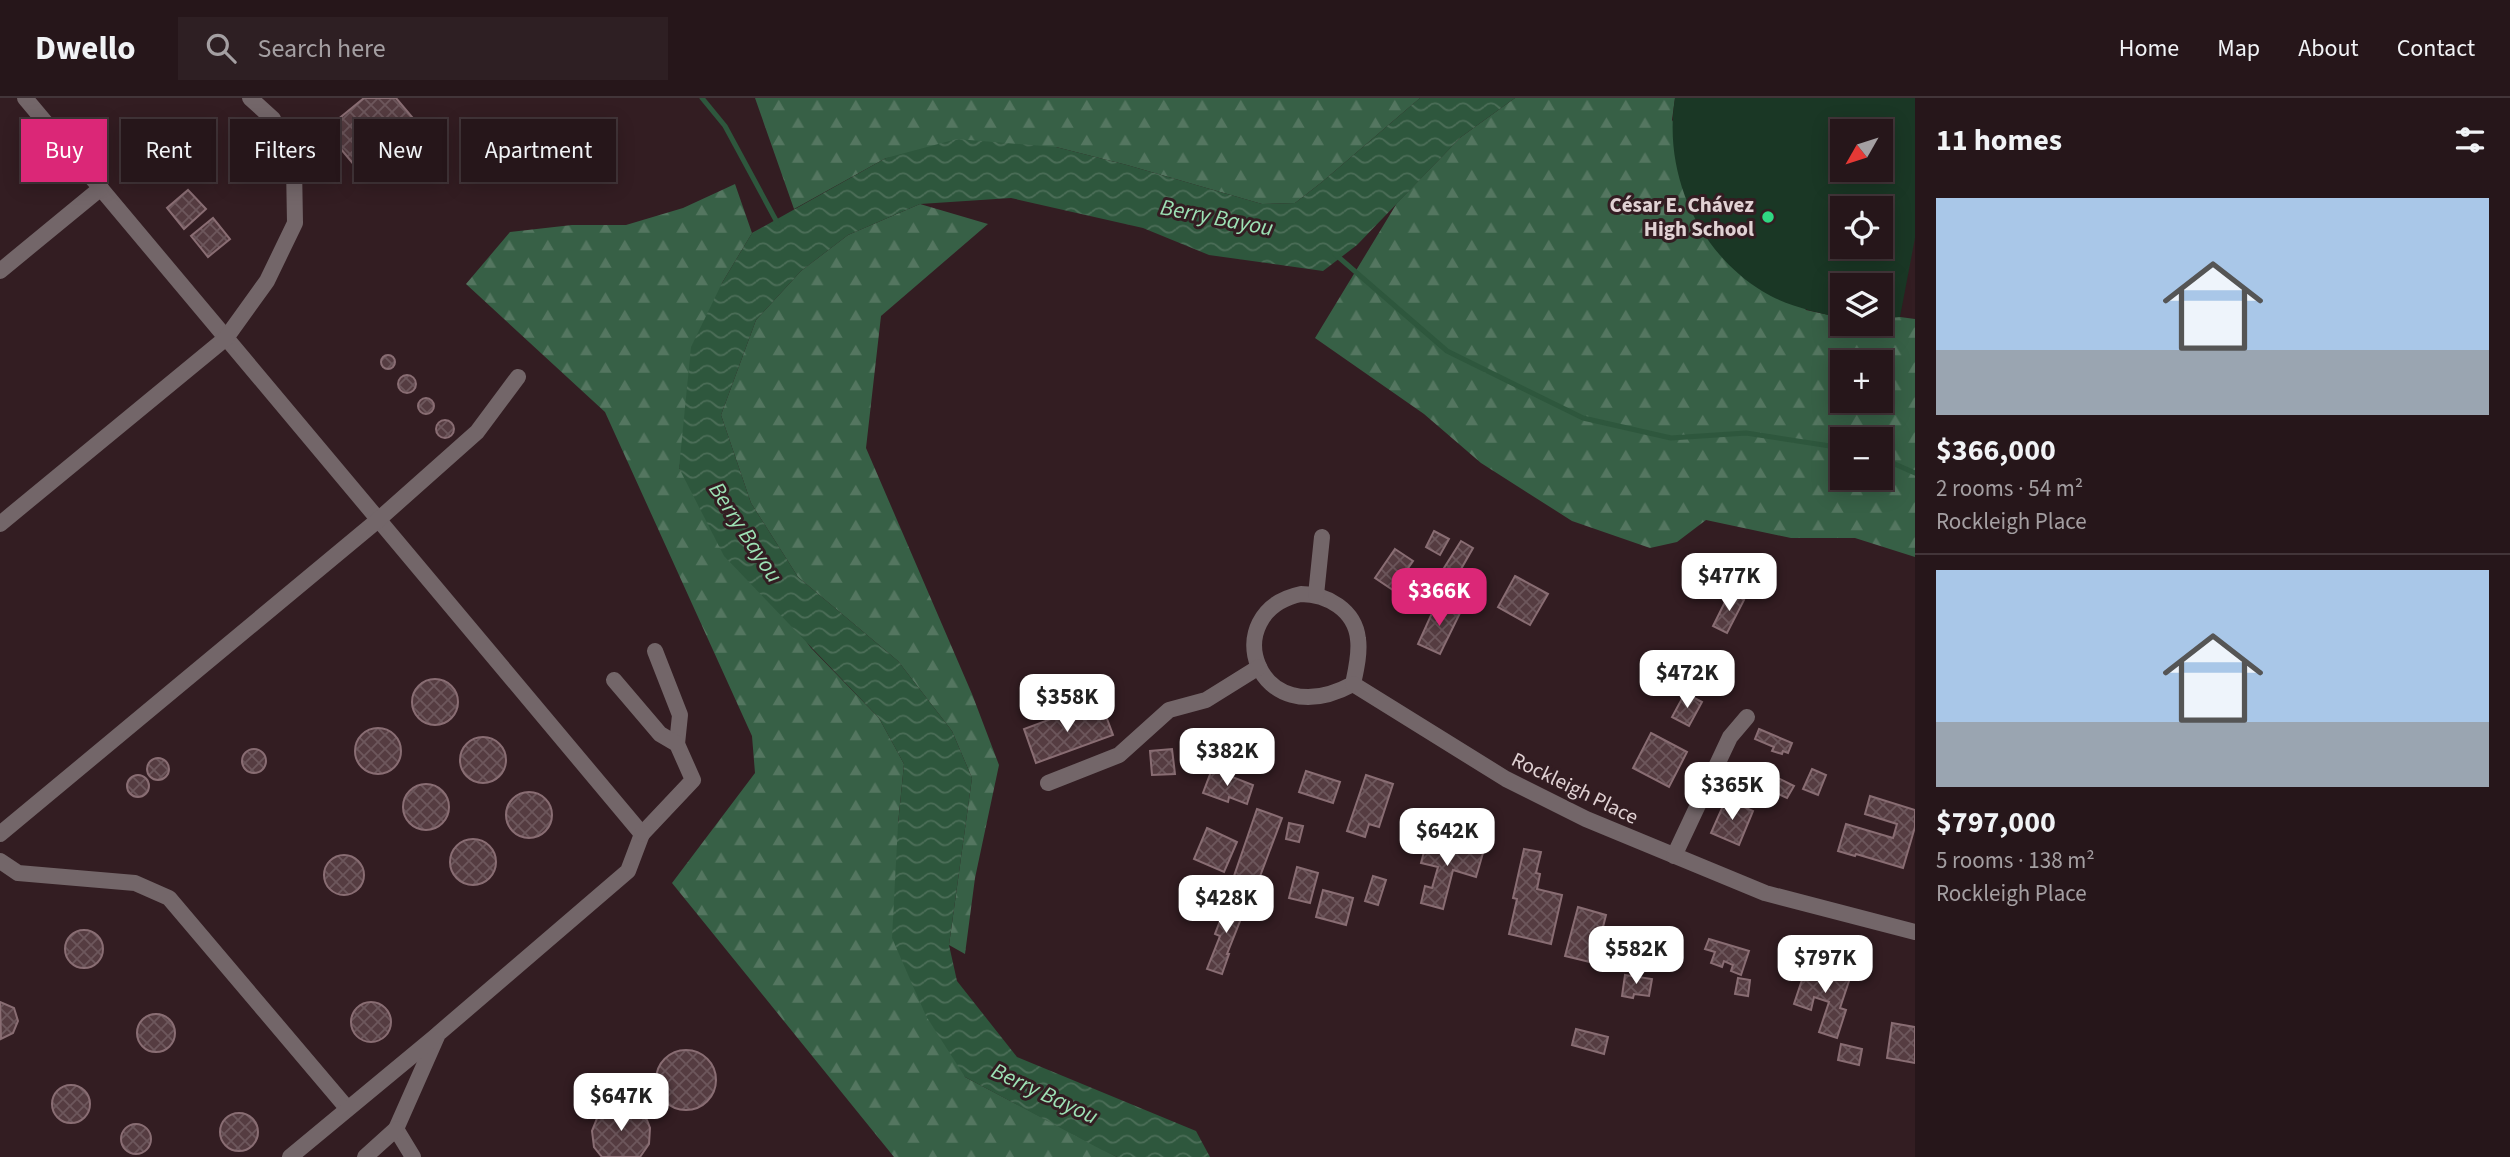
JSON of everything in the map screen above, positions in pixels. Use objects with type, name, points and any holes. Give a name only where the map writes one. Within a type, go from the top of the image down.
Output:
[{"type":"street","points":[[25,98],[642,834]]},
{"type":"street","points":[[0,524],[226,338],[267,281],[295,223],[294,166],[273,119],[250,98]]},
{"type":"street","points":[[0,271],[101,188]]},
{"type":"street","points":[[0,834],[378,520],[477,432],[519,377]]},
{"type":"street","points":[[1316,595],[1322,537]]},
{"type":"street","points":[[1316,595],[1339,606],[1356,630],[1359,640],[1353,684],[1329,693],[1293,696],[1275,687],[1259,667],[1254,647],[1255,635],[1265,614],[1282,600],[1291,596],[1316,595]]},
{"type":"street","points":[[290,1157],[628,871],[642,834],[693,780],[677,744],[680,715],[655,651]]},
{"type":"street","points":[[1048,783],[1119,755],[1169,710],[1206,700],[1259,667]]},
{"type":"street","points":[[614,680],[660,734],[677,744]]},
{"type":"street","name":"Rockleigh Place","points":[[1353,684],[1506,779],[1586,820],[1765,892],[1915,932]]},
{"type":"street","points":[[1674,856],[1730,737],[1747,717]]},
{"type":"street","points":[[0,862],[18,873],[135,883],[169,898],[347,1108]]},
{"type":"street","points":[[365,1157],[396,1129],[438,1034]]},
{"type":"street","points":[[396,1129],[413,1157]]},
{"type":"green space","points":[[755,98],[1420,98],[1295,203],[1262,204],[1056,147],[886,158],[794,209]]},
{"type":"green space","points":[[1515,98],[1675,98],[1672,120],[1806,310],[1830,315],[1830,336],[1893,336],[1893,317],[1915,319],[1915,557],[1855,538],[1791,538],[1706,520],[1677,542],[1650,548],[1572,521],[1481,463],[1424,414],[1315,338],[1397,203],[1461,137]]},
{"type":"green space","points":[[735,184],[752,233],[722,283],[679,468],[811,648],[879,718],[904,764],[898,824],[965,1077],[1117,1157],[894,1157],[672,883],[755,773],[752,736],[605,412],[466,284],[510,232],[572,225],[626,225],[683,208]]},
{"type":"green space","points":[[920,204],[988,224],[881,316],[866,448],[972,694],[999,765],[975,878],[965,954],[949,945],[972,778],[952,731],[898,661],[798,577],[751,503],[721,415],[756,320],[801,271],[848,235]]},
{"type":"shaded area","name":"César E. Chávez High School","points":[[1675,98],[1915,98],[1915,238],[1900,317],[1893,317],[1893,273],[1830,273],[1830,315],[1791,305],[1762,291],[1739,274],[1719,254],[1703,232],[1680,181],[1674,154]]},
{"type":"water","name":"Berry Bayou","points":[[1420,98],[1515,98],[1461,137],[1357,245],[1323,271],[1209,255],[1143,228],[1011,198],[920,204],[848,235],[801,271],[756,320],[721,415],[751,503],[798,577],[898,661],[952,731],[972,778],[949,945],[957,981],[1017,1057],[1196,1131],[1210,1157],[1117,1157],[965,1077],[926,1016],[892,938],[904,764],[879,718],[724,556],[679,468],[691,347],[722,283],[752,233],[886,158],[957,139],[1056,147],[1262,204],[1295,203]]},
{"type":"building","points":[[364,98],[396,98],[414,119],[354,119],[354,165],[340,148],[338,119]]},
{"type":"building","points":[[188,190],[206,209],[184,229],[167,208]]},
{"type":"building","points":[[213,218],[230,239],[208,257],[191,236]]},
{"type":"building","points":[[388,355],[393,357],[393,367],[388,369],[383,367],[381,362],[383,357]]},
{"type":"building","points":[[403,375],[411,375],[416,384],[414,391],[403,393],[398,388],[398,380]]},
{"type":"building","points":[[426,398],[432,400],[432,412],[426,414],[420,412],[418,406],[420,400]]},
{"type":"building","points":[[445,420],[451,423],[454,429],[451,435],[445,438],[439,435],[436,429],[439,423]]},
{"type":"building","points":[[1434,531],[1449,539],[1440,555],[1426,547]]},
{"type":"building","points":[[1461,541],[1473,548],[1457,576],[1444,568]]},
{"type":"building","points":[[1395,549],[1413,561],[1393,590],[1375,578]]},
{"type":"building","points":[[1515,576],[1548,594],[1530,625],[1498,607]]},
{"type":"building","points":[[1730,592],[1744,600],[1727,633],[1713,626]]},
{"type":"building","points":[[1437,602],[1460,613],[1440,654],[1418,644]]},
{"type":"building","points":[[435,679],[452,685],[458,702],[452,719],[435,725],[418,719],[412,702],[418,685]]},
{"type":"building","points":[[1685,693],[1702,702],[1689,726],[1672,717]]},
{"type":"building","points":[[1103,708],[1113,735],[1036,763],[1024,729],[1064,714],[1066,721]]},
{"type":"building","points":[[378,728],[395,734],[401,751],[395,768],[378,774],[361,768],[355,751],[361,734]]},
{"type":"building","points":[[1759,729],[1792,743],[1788,753],[1772,751],[1774,747],[1755,739]]},
{"type":"building","points":[[1651,733],[1687,752],[1669,787],[1633,768]]},
{"type":"building","points":[[483,737],[500,743],[506,760],[500,777],[483,783],[466,777],[460,760],[466,743]]},
{"type":"building","points":[[254,749],[263,752],[266,761],[263,770],[254,773],[245,770],[242,761],[245,752]]},
{"type":"building","points":[[1172,749],[1175,774],[1152,775],[1150,751]]},
{"type":"building","points":[[158,758],[166,761],[169,769],[166,777],[158,780],[150,777],[147,769],[150,761]]},
{"type":"building","points":[[1744,768],[1767,779],[1770,774],[1794,786],[1787,798],[1776,793],[1769,806],[1734,788]]},
{"type":"building","points":[[1212,769],[1253,785],[1247,804],[1229,797],[1228,802],[1203,793]]},
{"type":"building","points":[[1812,769],[1826,775],[1818,795],[1803,789]]},
{"type":"building","points":[[1306,771],[1340,782],[1333,803],[1299,792]]},
{"type":"building","points":[[138,775],[146,778],[149,786],[146,794],[138,797],[130,794],[127,786],[130,778]]},
{"type":"building","points":[[1366,775],[1393,784],[1379,827],[1369,824],[1365,837],[1347,831]]},
{"type":"building","points":[[426,784],[443,790],[449,807],[443,824],[426,830],[409,824],[403,807],[409,790]]},
{"type":"building","points":[[529,792],[546,798],[552,815],[546,832],[529,838],[512,832],[506,815],[512,798]]},
{"type":"building","points":[[1870,796],[1915,810],[1915,827],[1903,868],[1838,851],[1846,824],[1893,838],[1897,824],[1865,814]]},
{"type":"building","points":[[1726,799],[1753,811],[1739,845],[1711,833]]},
{"type":"building","points":[[1257,809],[1282,818],[1256,887],[1233,879]]},
{"type":"building","points":[[1289,823],[1303,826],[1299,842],[1286,839]]},
{"type":"building","points":[[1207,828],[1237,842],[1224,872],[1194,859]]},
{"type":"building","points":[[1428,837],[1483,853],[1476,877],[1453,870],[1443,909],[1421,903],[1425,886],[1432,888],[1438,867],[1421,863]]},
{"type":"building","points":[[473,839],[490,845],[496,862],[490,879],[473,885],[456,879],[450,862],[456,845]]},
{"type":"building","points":[[1524,849],[1541,852],[1536,873],[1540,874],[1537,889],[1562,895],[1551,944],[1509,934],[1517,899],[1513,898]]},
{"type":"building","points":[[344,855],[358,861],[364,875],[358,889],[344,895],[330,889],[324,875],[330,861]]},
{"type":"building","points":[[1297,867],[1318,873],[1310,903],[1289,898]]},
{"type":"building","points":[[1373,876],[1386,880],[1378,905],[1365,901]]},
{"type":"building","points":[[1323,890],[1353,898],[1346,925],[1316,917]]},
{"type":"building","points":[[1228,900],[1246,906],[1222,974],[1207,969],[1220,936],[1215,934]]},
{"type":"building","points":[[1578,907],[1606,915],[1594,963],[1565,956]]},
{"type":"building","points":[[1649,928],[1680,938],[1670,970],[1638,960]]},
{"type":"building","points":[[84,930],[97,936],[103,949],[97,962],[84,968],[71,962],[65,949],[71,936]]},
{"type":"building","points":[[1709,939],[1749,951],[1741,975],[1731,971],[1733,965],[1724,961],[1722,967],[1711,963],[1715,952],[1705,949]]},
{"type":"building","points":[[1808,962],[1851,975],[1840,1008],[1846,1010],[1837,1038],[1819,1032],[1829,1002],[1814,997],[1811,1010],[1794,1004]]},
{"type":"building","points":[[1625,975],[1652,979],[1649,996],[1622,996]]},
{"type":"building","points":[[1738,978],[1750,980],[1748,996],[1735,994]]},
{"type":"building","points":[[0,1002],[14,1008],[18,1021],[13,1033],[1,1039]]},
{"type":"building","points":[[371,1002],[385,1008],[391,1022],[385,1036],[371,1042],[357,1036],[351,1022],[357,1008]]},
{"type":"building","points":[[156,1014],[169,1020],[175,1033],[169,1046],[156,1052],[143,1046],[137,1033],[143,1020]]},
{"type":"building","points":[[1892,1023],[1915,1027],[1915,1063],[1887,1058]]},
{"type":"building","points":[[1576,1029],[1608,1037],[1604,1054],[1572,1045]]},
{"type":"building","points":[[1841,1044],[1862,1049],[1859,1065],[1838,1060]]},
{"type":"building","points":[[686,1050],[707,1059],[716,1080],[707,1101],[686,1110],[665,1101],[656,1080],[665,1059]]},
{"type":"building","points":[[71,1085],[84,1091],[90,1104],[84,1117],[71,1123],[58,1117],[52,1104],[58,1091]]},
{"type":"building","points":[[619,1105],[635,1109],[647,1120],[650,1128],[649,1144],[640,1157],[602,1157],[594,1147],[592,1131],[598,1116]]},
{"type":"building","points":[[239,1113],[252,1119],[258,1132],[252,1145],[239,1151],[226,1145],[220,1132],[226,1119]]},
{"type":"building","points":[[136,1124],[142,1125],[150,1133],[150,1145],[142,1153],[136,1154],[130,1153],[122,1145],[121,1139],[122,1133],[130,1125]]},
{"type":"waterway","points":[[702,98],[725,126],[778,224]]},
{"type":"waterway","points":[[1335,254],[1447,351],[1583,418],[1671,438],[1746,433],[1830,446]]},
{"type":"waterway","points":[[1893,463],[1915,473]]},
{"type":"place","name":"César E. Chávez High School","points":[[1768,217]]}]
